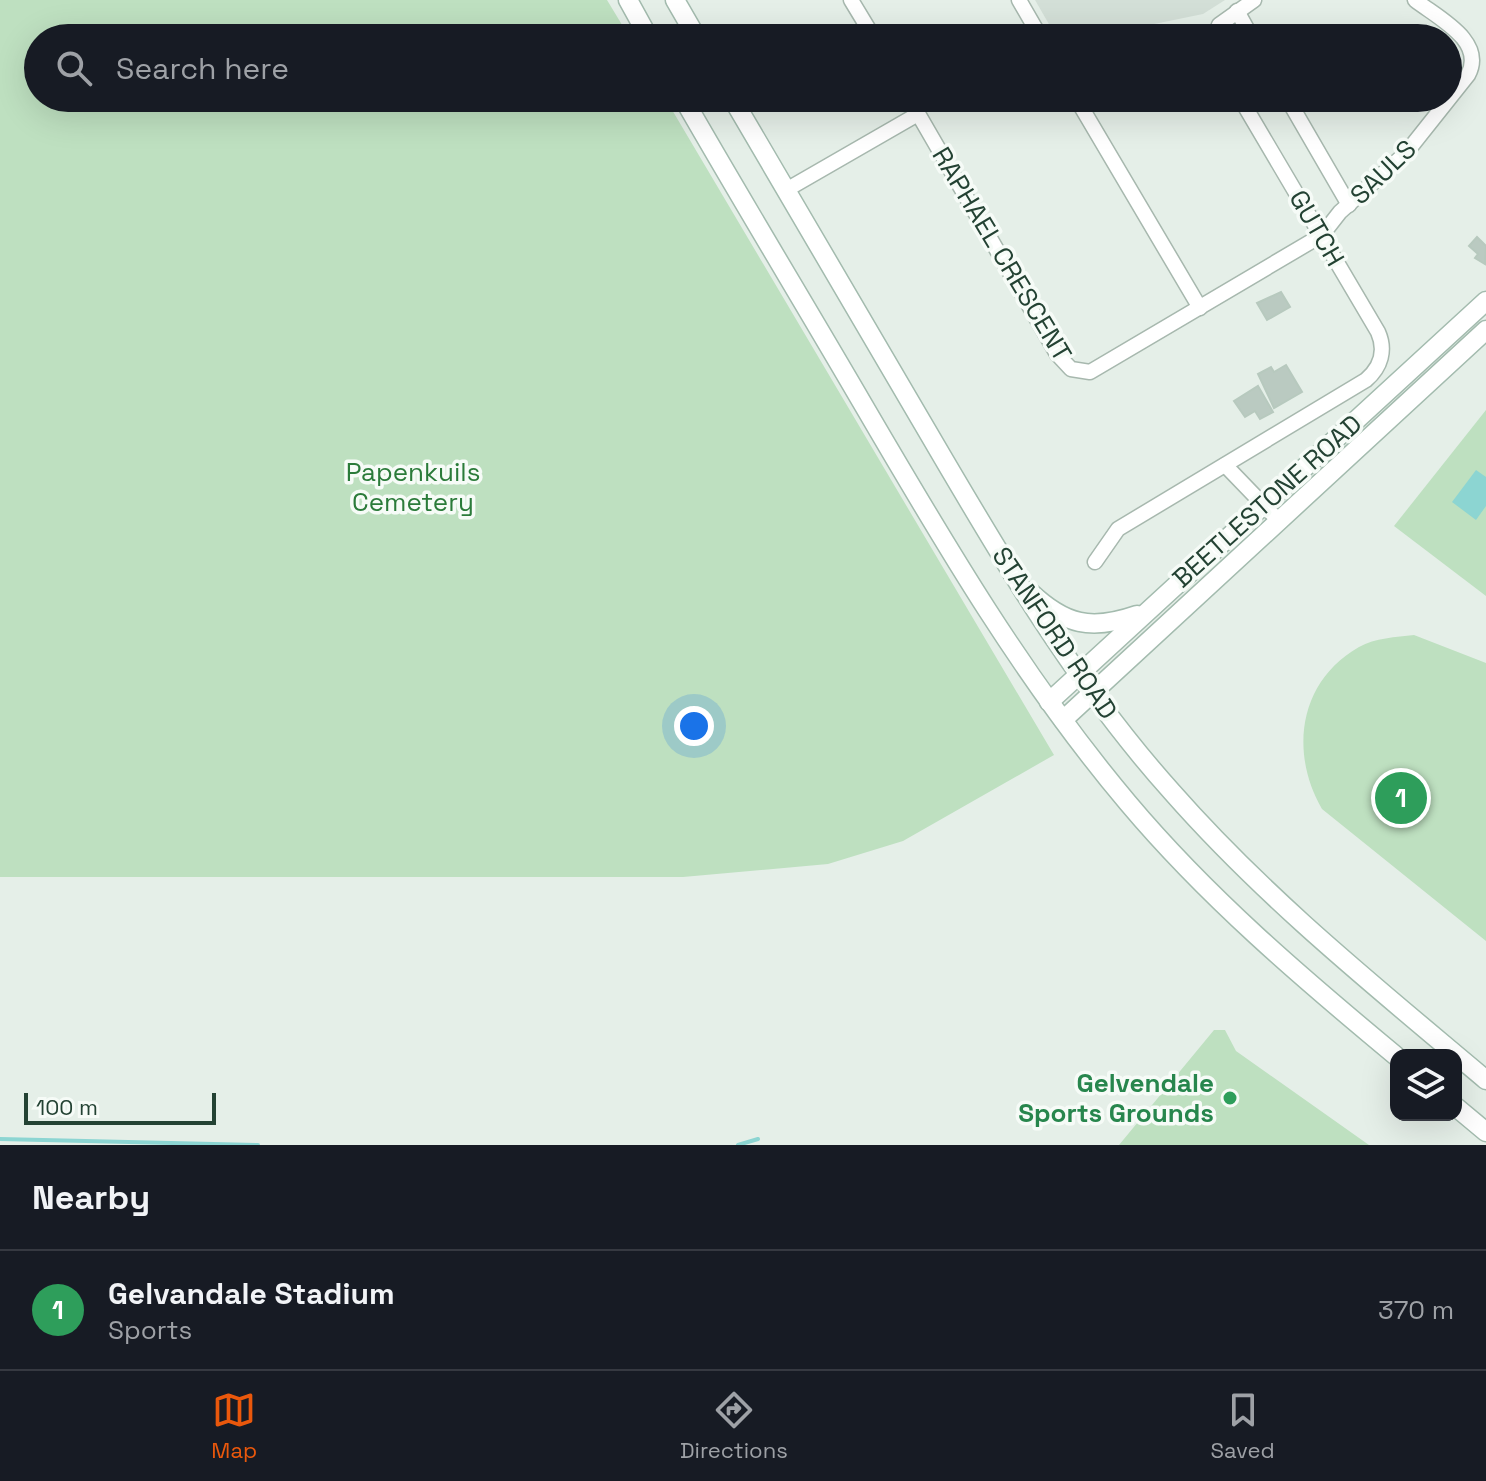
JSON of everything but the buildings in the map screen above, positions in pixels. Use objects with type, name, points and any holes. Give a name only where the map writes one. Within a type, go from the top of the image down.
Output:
[{"type":"main road","points":[[628,0],[641,24]]},
{"type":"main road","points":[[675,0],[689,24]]},
{"type":"main road","name":"STANFORD ROAD","points":[[691,112],[978,599],[1049,702],[1126,801],[1192,872],[1298,974],[1390,1051]]},
{"type":"main road","name":"STANFORD ROAD","points":[[740,112],[1012,575],[1079,675],[1170,790],[1262,888],[1353,971],[1486,1080]]},
{"type":"main road","name":"BEETLESTONE ROAD","points":[[1049,702],[1143,612],[1486,301]]},
{"type":"main road","name":"BEETLESTONE ROAD","points":[[1063,720],[1486,330]]},
{"type":"main road","points":[[1012,575],[1047,606],[1075,622],[1108,624],[1143,612]]},
{"type":"main road","points":[[1462,1111],[1484,1125]]},
{"type":"street","points":[[851,0],[866,24]]},
{"type":"street","points":[[1019,0],[1033,24]]},
{"type":"street","points":[[1220,24],[1254,0]]},
{"type":"street","name":"SAULS","points":[[1415,0],[1445,24]]},
{"type":"street","points":[[1237,11],[1244,24]]},
{"type":"street","name":"SAULS","points":[[1462,38],[1473,54],[1472,68],[1462,81]]},
{"type":"street","points":[[1084,112],[1200,308]]},
{"type":"street","name":"GUTCH","points":[[1248,112],[1378,332],[1382,346],[1380,362]]},
{"type":"street","points":[[1295,112],[1349,205]]},
{"type":"street","name":"SAULS","points":[[1322,235],[1349,205],[1406,153],[1438,112]]},
{"type":"street","points":[[786,190],[918,114]]},
{"type":"street","name":"RAPHAEL CRESCENT","points":[[918,114],[1057,354],[1071,369],[1090,372],[1103,366],[1322,235]]},
{"type":"street","name":"BEETLESTONE ROAD","points":[[1095,562],[1118,529],[1366,380],[1380,362]]},
{"type":"street","points":[[1225,465],[1280,522]]},
{"type":"shaded area","points":[[1035,0],[1225,0],[1203,14],[1154,24],[1049,24]]},
{"type":"green space","name":"Papenkuils Cemetery","points":[[0,0],[607,0],[622,24],[24,24],[24,112],[673,112],[1054,755],[903,841],[828,864],[683,877],[0,877]]},
{"type":"green space","points":[[1486,410],[1486,596],[1394,526]]},
{"type":"green space","points":[[1414,635],[1486,663],[1486,941],[1322,809],[1305,764],[1303,742],[1306,719],[1312,698],[1323,679],[1339,661],[1365,644]]},
{"type":"green space","name":"Gelvendale Sports Grounds","points":[[1214,1030],[1225,1030],[1236,1051],[1369,1145],[1119,1145]]},
{"type":"water","points":[[1476,470],[1486,477],[1486,506],[1476,520],[1452,502]]},
{"type":"waterway","points":[[0,1139],[258,1145]]},
{"type":"waterway","points":[[738,1145],[758,1139]]},
{"type":"place","name":"Gelvandale Stadium","points":[[1401,798]]},
{"type":"place","name":"Gelvendale Sports Grounds","points":[[1230,1098]]}]
